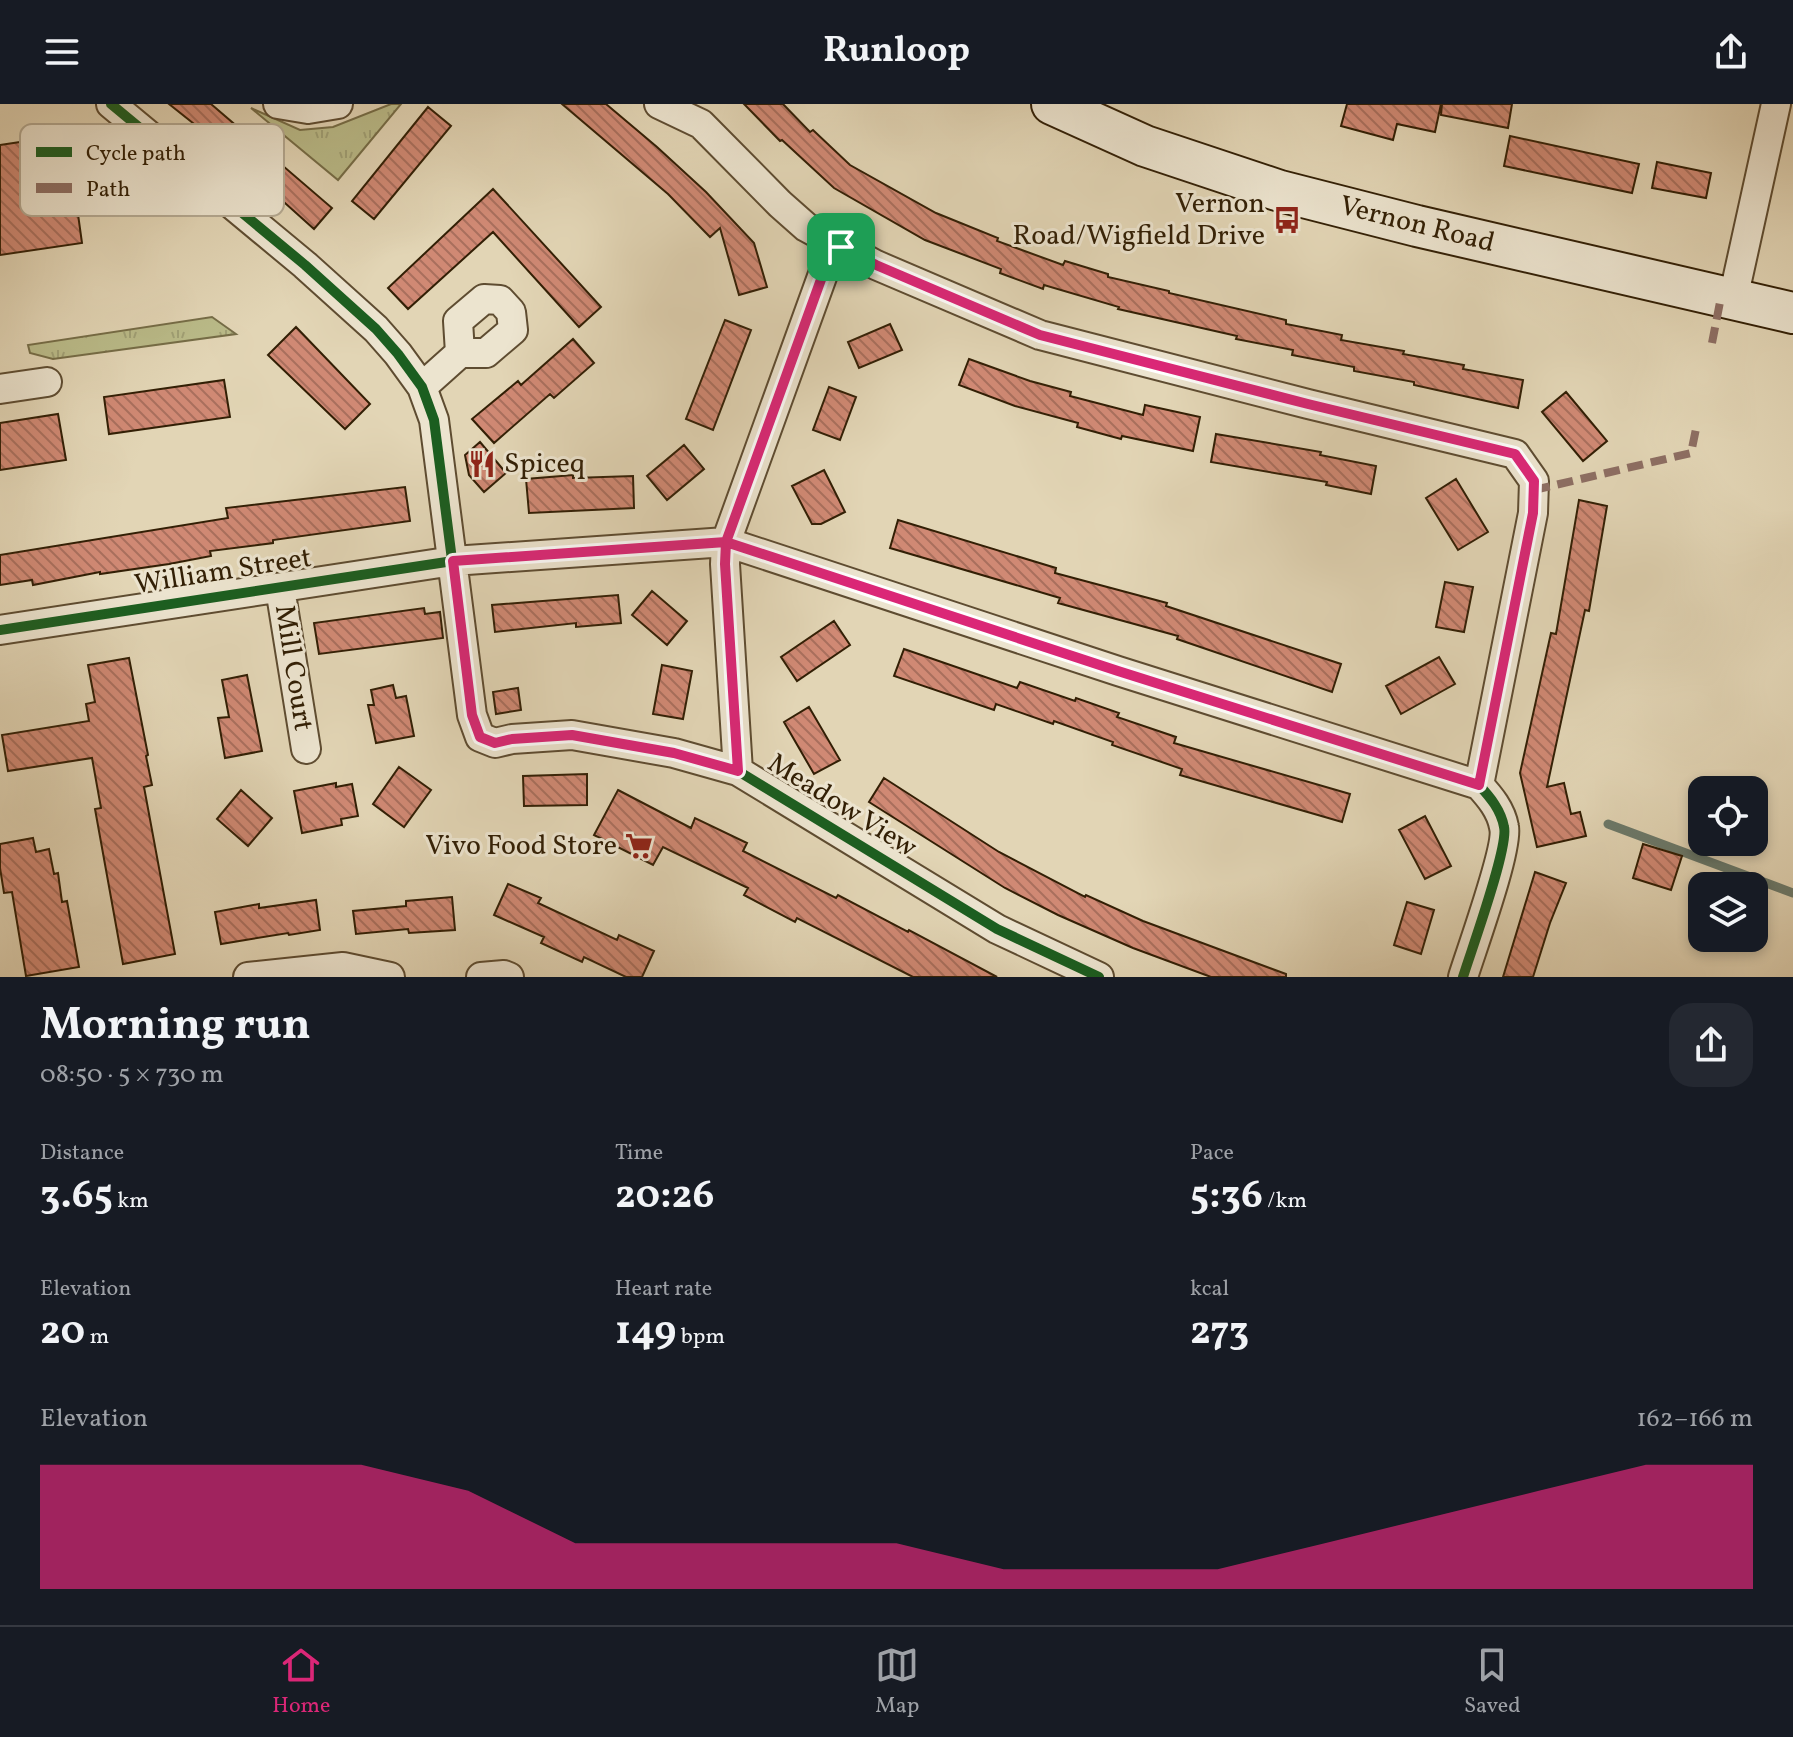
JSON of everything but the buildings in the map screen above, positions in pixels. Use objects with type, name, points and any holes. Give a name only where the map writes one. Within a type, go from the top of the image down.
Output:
[{"type":"street","points":[[111,104],[135,124]]},
{"type":"street","points":[[278,104],[308,109],[338,104]]},
{"type":"street","points":[[659,104],[698,114],[780,204],[806,227],[876,265],[1040,335],[1515,454],[1534,481],[1533,513],[1479,785]]},
{"type":"street","name":"Vernon Road","points":[[1052,104],[1145,146],[1280,191],[1793,313]]},
{"type":"street","points":[[1733,299],[1776,104]]},
{"type":"street","points":[[245,216],[344,299],[398,354],[422,387],[434,420],[453,561]]},
{"type":"street","points":[[738,771],[726,542],[823,274],[841,247]]},
{"type":"street","points":[[422,387],[460,353]]},
{"type":"street","points":[[0,389],[47,382]]},
{"type":"street","points":[[726,542],[1479,785],[1494,800],[1505,829],[1463,977]]},
{"type":"street","name":"William Street","points":[[0,630],[453,561],[726,542]]},
{"type":"street","name":"Meadow View","points":[[453,561],[472,715],[480,737],[495,743],[572,735],[674,753],[738,771],[997,929],[1099,977]]},
{"type":"street","name":"Mill Court","points":[[280,588],[306,749]]},
{"type":"street","points":[[248,977],[343,967],[390,977]]},
{"type":"street","points":[[481,977],[509,977]]},
{"type":"green space","points":[[391,104],[401,104],[338,180],[284,135],[284,124],[270,124],[251,108],[300,130],[333,127]]},
{"type":"green space","points":[[212,317],[236,334],[53,359],[30,353],[28,345]]},
{"type":"waterway","points":[[1608,824],[1793,893]]},
{"type":"marked path","points":[[1712,343],[1721,297]]},
{"type":"marked path","points":[[1534,490],[1691,453],[1697,424]]},
{"type":"cycle path","points":[[111,104],[135,124]]},
{"type":"cycle path","points":[[246,216],[376,329],[422,387],[434,420],[472,715],[480,737],[495,743],[572,735],[674,753],[738,771],[997,929],[1099,977]]},
{"type":"cycle path","points":[[0,630],[453,561],[726,542],[1479,785],[1500,815],[1504,838],[1463,977]]},
{"type":"place","name":"Vernon Road/Wigfield Drive","points":[[1287,220]]},
{"type":"place","name":"Spiceq","points":[[482,464]]},
{"type":"place","name":"Vivo Food Store","points":[[639,846]]},
{"type":"route","points":[[841,247],[823,274],[726,542],[453,561],[472,715],[480,737],[495,743],[572,735],[674,753],[738,771],[726,542],[1479,785],[1533,513],[1534,481],[1515,454],[1040,335],[841,247]]}]
